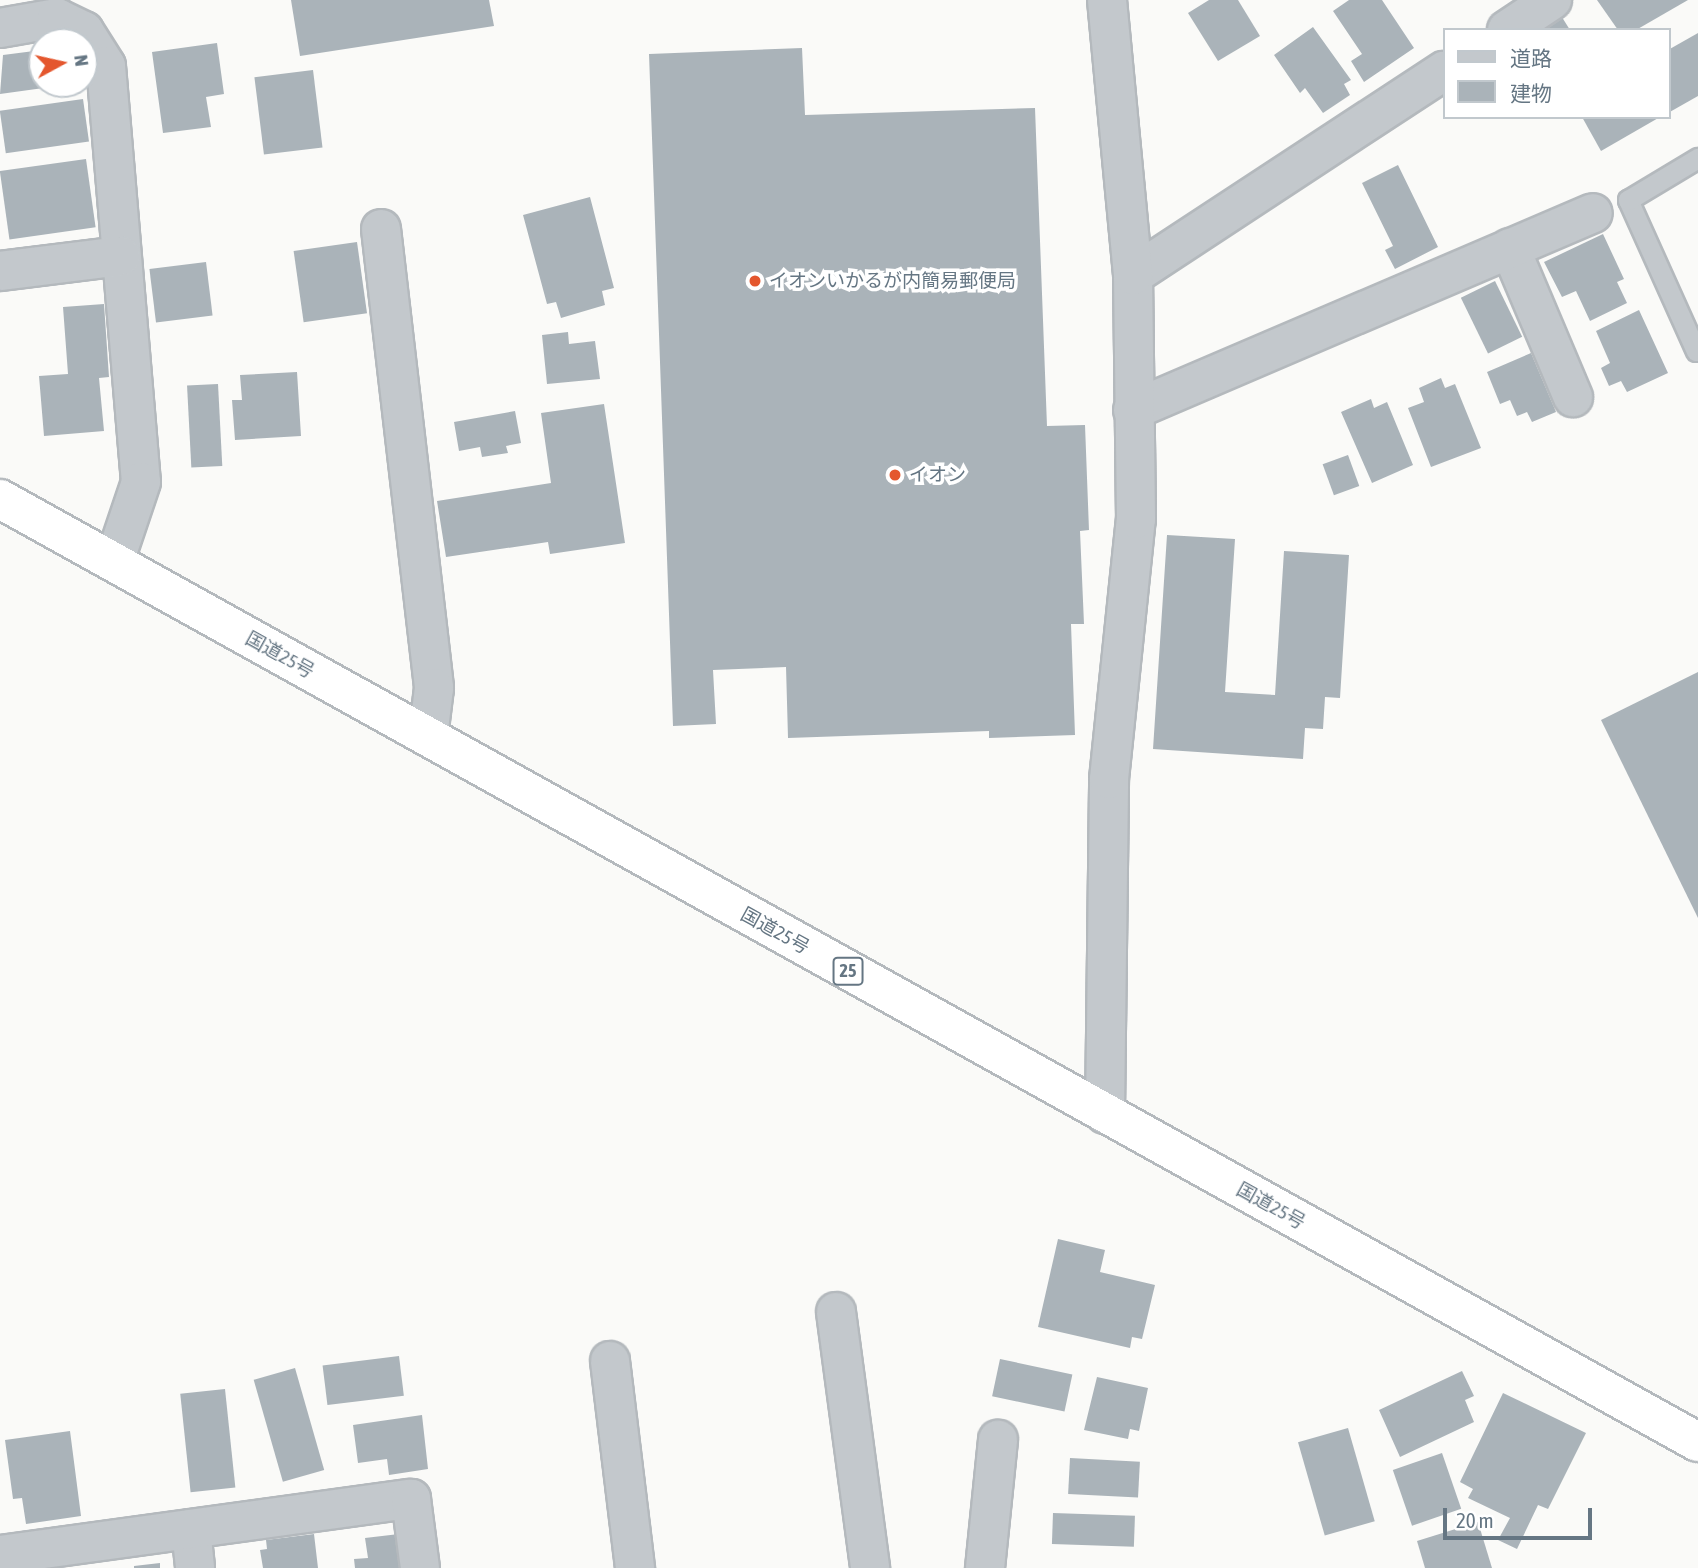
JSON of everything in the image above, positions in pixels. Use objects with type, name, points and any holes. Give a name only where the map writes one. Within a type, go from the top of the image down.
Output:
[{"type":"highway","name":"国道25号","points":[[0,499],[1698,1442]]},
{"type":"street","points":[[1105,1114],[1109,779],[1136,520],[1133,275],[1107,0]]},
{"type":"street","points":[[1510,28],[1552,0]]},
{"type":"street","points":[[0,27],[57,18],[84,31],[106,66],[141,482],[114,562]]},
{"type":"street","points":[[1133,275],[1442,72]]},
{"type":"street","points":[[1133,410],[1593,213]]},
{"type":"street","points":[[381,229],[434,688],[428,737]]},
{"type":"street","points":[[1510,248],[1573,397]]},
{"type":"street","points":[[0,271],[121,256]]},
{"type":"street","points":[[836,1312],[870,1568]]},
{"type":"street","points":[[610,1361],[635,1568]]},
{"type":"street","points":[[985,1568],[998,1440]]},
{"type":"street","points":[[0,1555],[411,1499],[420,1568]]},
{"type":"street","points":[[191,1529],[195,1568]]},
{"type":"lane","points":[[1696,351],[1628,200],[1698,158]]},
{"type":"building","points":[[291,0],[489,0],[494,26],[300,56]]},
{"type":"building","points":[[1209,0],[1238,0],[1260,36],[1218,61],[1188,13]]},
{"type":"building","points":[[1349,0],[1382,0],[1414,48],[1364,82],[1351,61],[1362,54],[1333,11]]},
{"type":"building","points":[[1597,0],[1688,0],[1639,28],[1617,28]]},
{"type":"building","points":[[1560,14],[1569,28],[1537,28]]},
{"type":"building","points":[[1313,27],[1351,80],[1344,84],[1350,95],[1323,113],[1305,88],[1300,93],[1274,55]]},
{"type":"building","points":[[1698,33],[1698,96],[1670,112],[1670,49]]},
{"type":"building","points":[[217,43],[224,94],[206,97],[211,127],[163,133],[152,52]]},
{"type":"building","points":[[802,48],[805,115],[1035,108],[1047,426],[1085,425],[1089,530],[1080,531],[1084,624],[1071,624],[1075,735],[989,738],[989,731],[788,738],[786,667],[713,670],[716,724],[673,726],[649,54]]},
{"type":"building","points":[[28,52],[28,90],[0,94],[3,55]]},
{"type":"building","points":[[313,70],[323,147],[264,155],[254,77]]},
{"type":"building","points":[[83,99],[89,142],[6,153],[0,111]]},
{"type":"building","points":[[1583,119],[1657,119],[1601,151]]},
{"type":"building","points":[[86,159],[96,227],[9,239],[0,171]]},
{"type":"building","points":[[1398,165],[1438,247],[1395,269],[1385,250],[1393,246],[1362,183]]},
{"type":"building","points":[[590,197],[614,288],[602,291],[605,305],[561,318],[556,302],[547,304],[523,215]]},
{"type":"building","points":[[1603,234],[1624,279],[1617,282],[1627,303],[1590,321],[1576,291],[1562,297],[1544,262]]},
{"type":"building","points":[[357,242],[367,313],[304,322],[294,251]]},
{"type":"building","points":[[206,262],[213,316],[156,323],[149,269]]},
{"type":"building","points":[[1495,281],[1522,337],[1488,353],[1461,298]]},
{"type":"building","points":[[104,304],[109,377],[99,378],[104,431],[44,436],[39,376],[68,374],[63,307]]},
{"type":"building","points":[[1639,310],[1668,373],[1627,392],[1621,381],[1609,386],[1601,368],[1610,363],[1596,331]]},
{"type":"building","points":[[568,332],[569,344],[595,341],[600,379],[547,384],[542,335]]},
{"type":"building","points":[[1531,353],[1556,412],[1532,422],[1527,412],[1517,416],[1510,400],[1500,404],[1487,372]]},
{"type":"building","points":[[297,372],[301,436],[235,440],[232,400],[242,400],[240,375]]},
{"type":"building","points":[[1441,378],[1445,388],[1455,384],[1481,448],[1431,467],[1408,408],[1424,402],[1419,388]]},
{"type":"building","points":[[218,384],[222,466],[191,468],[187,386]]},
{"type":"building","points":[[1371,399],[1374,408],[1387,402],[1413,465],[1372,483],[1341,412]]},
{"type":"building","points":[[604,404],[625,543],[550,554],[548,542],[446,557],[437,501],[551,483],[541,413]]},
{"type":"building","points":[[515,411],[521,443],[506,446],[508,453],[482,457],[480,447],[459,451],[454,422]]},
{"type":"building","points":[[1348,455],[1359,486],[1334,495],[1323,464]]},
{"type":"building","points":[[1167,535],[1235,539],[1225,692],[1275,695],[1284,551],[1349,555],[1340,698],[1325,697],[1323,729],[1305,728],[1303,759],[1153,749]]},
{"type":"building","points":[[1698,672],[1698,918],[1601,720]]},
{"type":"building","points":[[1058,1239],[1105,1250],[1100,1272],[1155,1285],[1142,1339],[1132,1337],[1130,1348],[1038,1327]]},
{"type":"building","points":[[399,1356],[404,1396],[327,1405],[323,1365]]},
{"type":"building","points":[[1000,1359],[1072,1374],[1064,1412],[992,1396]]},
{"type":"building","points":[[295,1368],[324,1470],[283,1482],[254,1380]]},
{"type":"building","points":[[1462,1371],[1474,1396],[1465,1400],[1474,1422],[1400,1457],[1379,1410]]},
{"type":"building","points":[[1097,1377],[1148,1388],[1139,1431],[1130,1429],[1128,1439],[1084,1430]]},
{"type":"building","points":[[225,1389],[235,1487],[191,1492],[180,1394]]},
{"type":"building","points":[[1503,1393],[1586,1433],[1548,1509],[1538,1505],[1517,1549],[1498,1540],[1510,1518],[1468,1498],[1473,1489],[1460,1482]]},
{"type":"building","points":[[422,1415],[428,1469],[389,1475],[387,1459],[358,1463],[353,1425]]},
{"type":"building","points":[[1348,1428],[1375,1521],[1325,1536],[1298,1442]]},
{"type":"building","points":[[70,1431],[81,1516],[26,1524],[22,1498],[13,1499],[5,1440]]},
{"type":"building","points":[[1442,1453],[1461,1509],[1412,1526],[1393,1470]]},
{"type":"building","points":[[1070,1458],[1140,1462],[1138,1498],[1068,1494]]},
{"type":"building","points":[[1053,1513],[1135,1516],[1134,1547],[1052,1544]]},
{"type":"building","points":[[1478,1522],[1492,1568],[1425,1568],[1417,1541]]},
{"type":"building","points":[[314,1534],[318,1568],[263,1568],[260,1550],[267,1549],[266,1540]]},
{"type":"building","points":[[399,1534],[404,1568],[355,1568],[354,1559],[368,1558],[365,1538]]},
{"type":"building","points":[[160,1563],[160,1568],[134,1568],[134,1566]]},
{"type":"place","name":"イオンいかるが内簡易郵便局","points":[[755,281]]},
{"type":"place","name":"イオン","points":[[895,475]]}]
